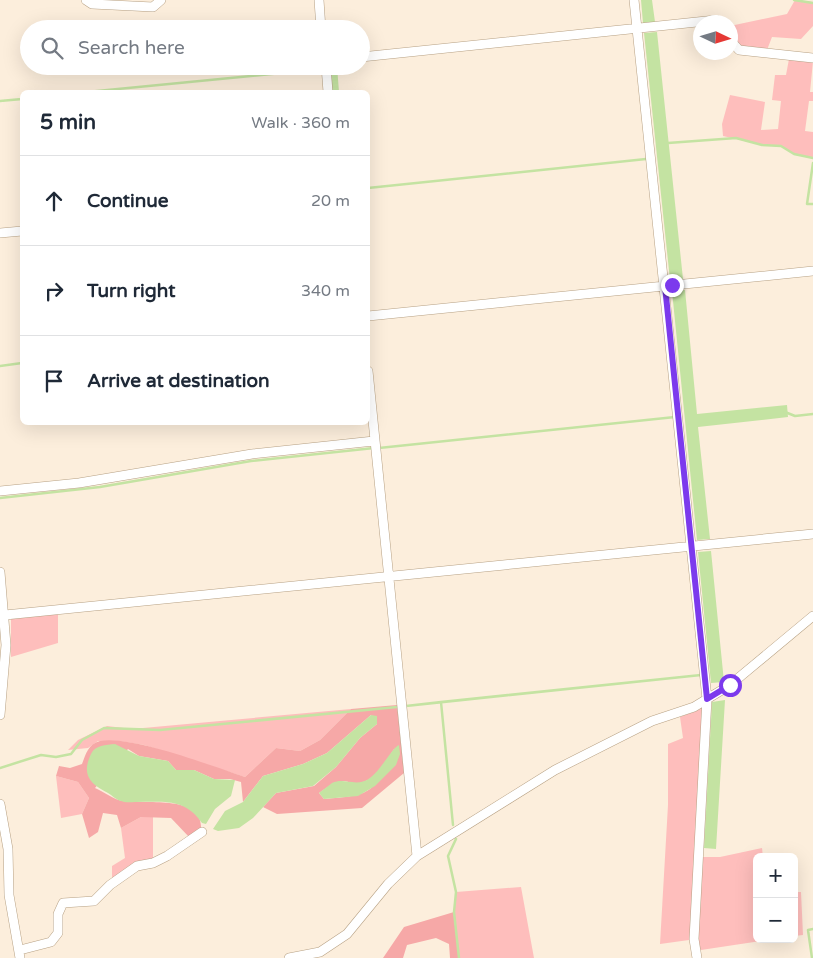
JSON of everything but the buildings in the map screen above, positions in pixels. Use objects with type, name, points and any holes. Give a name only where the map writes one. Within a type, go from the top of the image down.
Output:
[{"type":"street","points":[[86,0],[92,4],[154,6],[160,0]]},
{"type":"street","points":[[319,0],[320,20]]},
{"type":"street","points":[[634,0],[645,28],[673,285],[678,417],[700,545],[711,697],[694,940],[697,958]]},
{"type":"street","points":[[370,56],[693,23]]},
{"type":"street","points":[[738,49],[813,58]]},
{"type":"street","points":[[327,75],[328,90]]},
{"type":"street","points":[[0,233],[20,231]]},
{"type":"street","points":[[370,316],[813,271]]},
{"type":"street","points":[[370,396],[417,856]]},
{"type":"street","points":[[0,490],[97,480],[252,454],[374,446]]},
{"type":"street","points":[[5,615],[813,534]]},
{"type":"street","points":[[0,572],[6,645],[0,715]]},
{"type":"street","points":[[289,958],[320,952],[347,934],[388,884],[417,856],[555,770],[652,721],[694,707],[723,690],[813,616]]},
{"type":"street","points":[[0,804],[8,849],[5,895],[20,954],[51,942],[58,933],[58,914],[63,903],[94,900],[110,885],[137,866],[153,863],[167,856],[202,832]]},
{"type":"shaded area","points":[[641,0],[652,0],[655,22],[643,23]]},
{"type":"shaded area","points":[[795,0],[813,2],[813,26],[801,39],[772,37],[767,50],[739,47],[738,24],[787,14]]},
{"type":"shaded area","points":[[657,32],[683,279],[670,280],[644,33]]},
{"type":"shaded area","points":[[789,59],[813,61],[810,92],[813,92],[813,101],[809,101],[805,131],[813,132],[813,158],[794,154],[780,146],[762,145],[723,136],[722,124],[730,95],[765,102],[761,130],[778,129],[781,101],[772,100],[775,75],[786,75]]},
{"type":"shaded area","points":[[331,75],[338,75],[339,90],[332,90]]},
{"type":"shaded area","points":[[685,290],[697,414],[787,405],[788,417],[698,427],[710,539],[697,540],[672,291]]},
{"type":"shaded area","points":[[711,551],[724,682],[711,683],[698,552]]},
{"type":"shaded area","points":[[58,613],[58,643],[11,657],[11,618]]},
{"type":"shaded area","points":[[725,700],[716,849],[704,848],[712,702]]},
{"type":"shaded area","points":[[397,705],[404,773],[362,808],[277,814],[263,807],[276,793],[314,786],[336,767],[360,738],[377,724],[371,715],[327,753],[303,764],[263,776],[243,802],[241,782],[230,779],[214,779],[194,770],[176,770],[168,761],[139,756],[128,749],[95,788],[120,800],[171,803],[193,810],[199,818],[201,830],[189,837],[171,818],[141,817],[121,828],[117,815],[103,813],[98,832],[89,838],[82,814],[89,798],[78,782],[56,776],[59,766],[70,768],[82,764],[88,750],[96,742],[114,740],[151,747],[245,777],[276,748],[300,751],[320,740],[351,709]],"holes":[[[395,747],[382,774],[371,788],[364,793],[324,799],[319,793],[340,781],[355,784],[368,780],[379,770]]]},
{"type":"shaded area","points":[[703,708],[695,857],[720,857],[762,848],[763,853],[753,853],[753,942],[701,950],[689,940],[660,944],[668,805],[668,744],[683,738],[680,717]]},
{"type":"shaded area","points":[[351,709],[320,740],[300,751],[276,748],[245,777],[144,745],[120,741],[98,741],[88,748],[68,750],[78,740],[107,726],[132,729]]},
{"type":"shaded area","points":[[371,715],[377,716],[377,724],[360,738],[336,767],[313,786],[276,793],[253,818],[239,828],[218,831],[213,829],[225,811],[243,802],[263,776],[303,764],[327,753]]},
{"type":"shaded area","points":[[115,744],[139,756],[168,761],[176,770],[194,770],[214,779],[235,780],[231,796],[215,809],[206,824],[202,823],[188,809],[181,805],[165,802],[126,802],[119,800],[96,786],[87,773],[88,761],[93,751],[101,746]]},
{"type":"shaded area","points":[[399,745],[400,754],[396,765],[375,786],[358,796],[324,799],[319,793],[337,781],[360,782],[370,778]]},
{"type":"shaded area","points":[[56,776],[78,782],[89,798],[82,814],[61,818]]},
{"type":"shaded area","points":[[141,817],[153,817],[153,859],[112,879],[112,866],[125,858],[121,828]]},
{"type":"shaded area","points":[[521,887],[534,958],[459,958],[454,912],[456,892]]},
{"type":"shaded area","points":[[798,892],[801,892],[803,935],[798,936]]},
{"type":"shaded area","points":[[454,912],[459,958],[450,958],[449,944],[436,938],[407,945],[403,958],[383,958],[404,927]]},
{"type":"waterway","points":[[794,0],[813,3]]},
{"type":"waterway","points":[[107,90],[261,75]]},
{"type":"waterway","points":[[0,101],[20,99]]},
{"type":"waterway","points":[[668,143],[736,138],[762,145],[781,146],[794,154],[813,158]]},
{"type":"waterway","points":[[370,188],[646,159]]},
{"type":"waterway","points":[[813,163],[807,204],[813,204]]},
{"type":"waterway","points":[[0,366],[20,363]]},
{"type":"waterway","points":[[785,412],[795,416],[813,414]]},
{"type":"waterway","points":[[379,448],[675,417]]},
{"type":"waterway","points":[[0,498],[100,487],[251,461],[374,448]]},
{"type":"waterway","points":[[701,675],[406,706],[441,702],[701,675]]},
{"type":"waterway","points":[[441,702],[453,825]]},
{"type":"waterway","points":[[0,768],[41,755],[56,757],[71,754],[82,740],[104,728],[160,730],[397,707]]},
{"type":"waterway","points":[[456,839],[448,856],[456,892],[454,912],[459,958]]},
{"type":"waterway","points":[[812,958],[808,930],[813,929]]},
{"type":"route","points":[[672,285],[665,286],[707,699],[730,685]]}]
